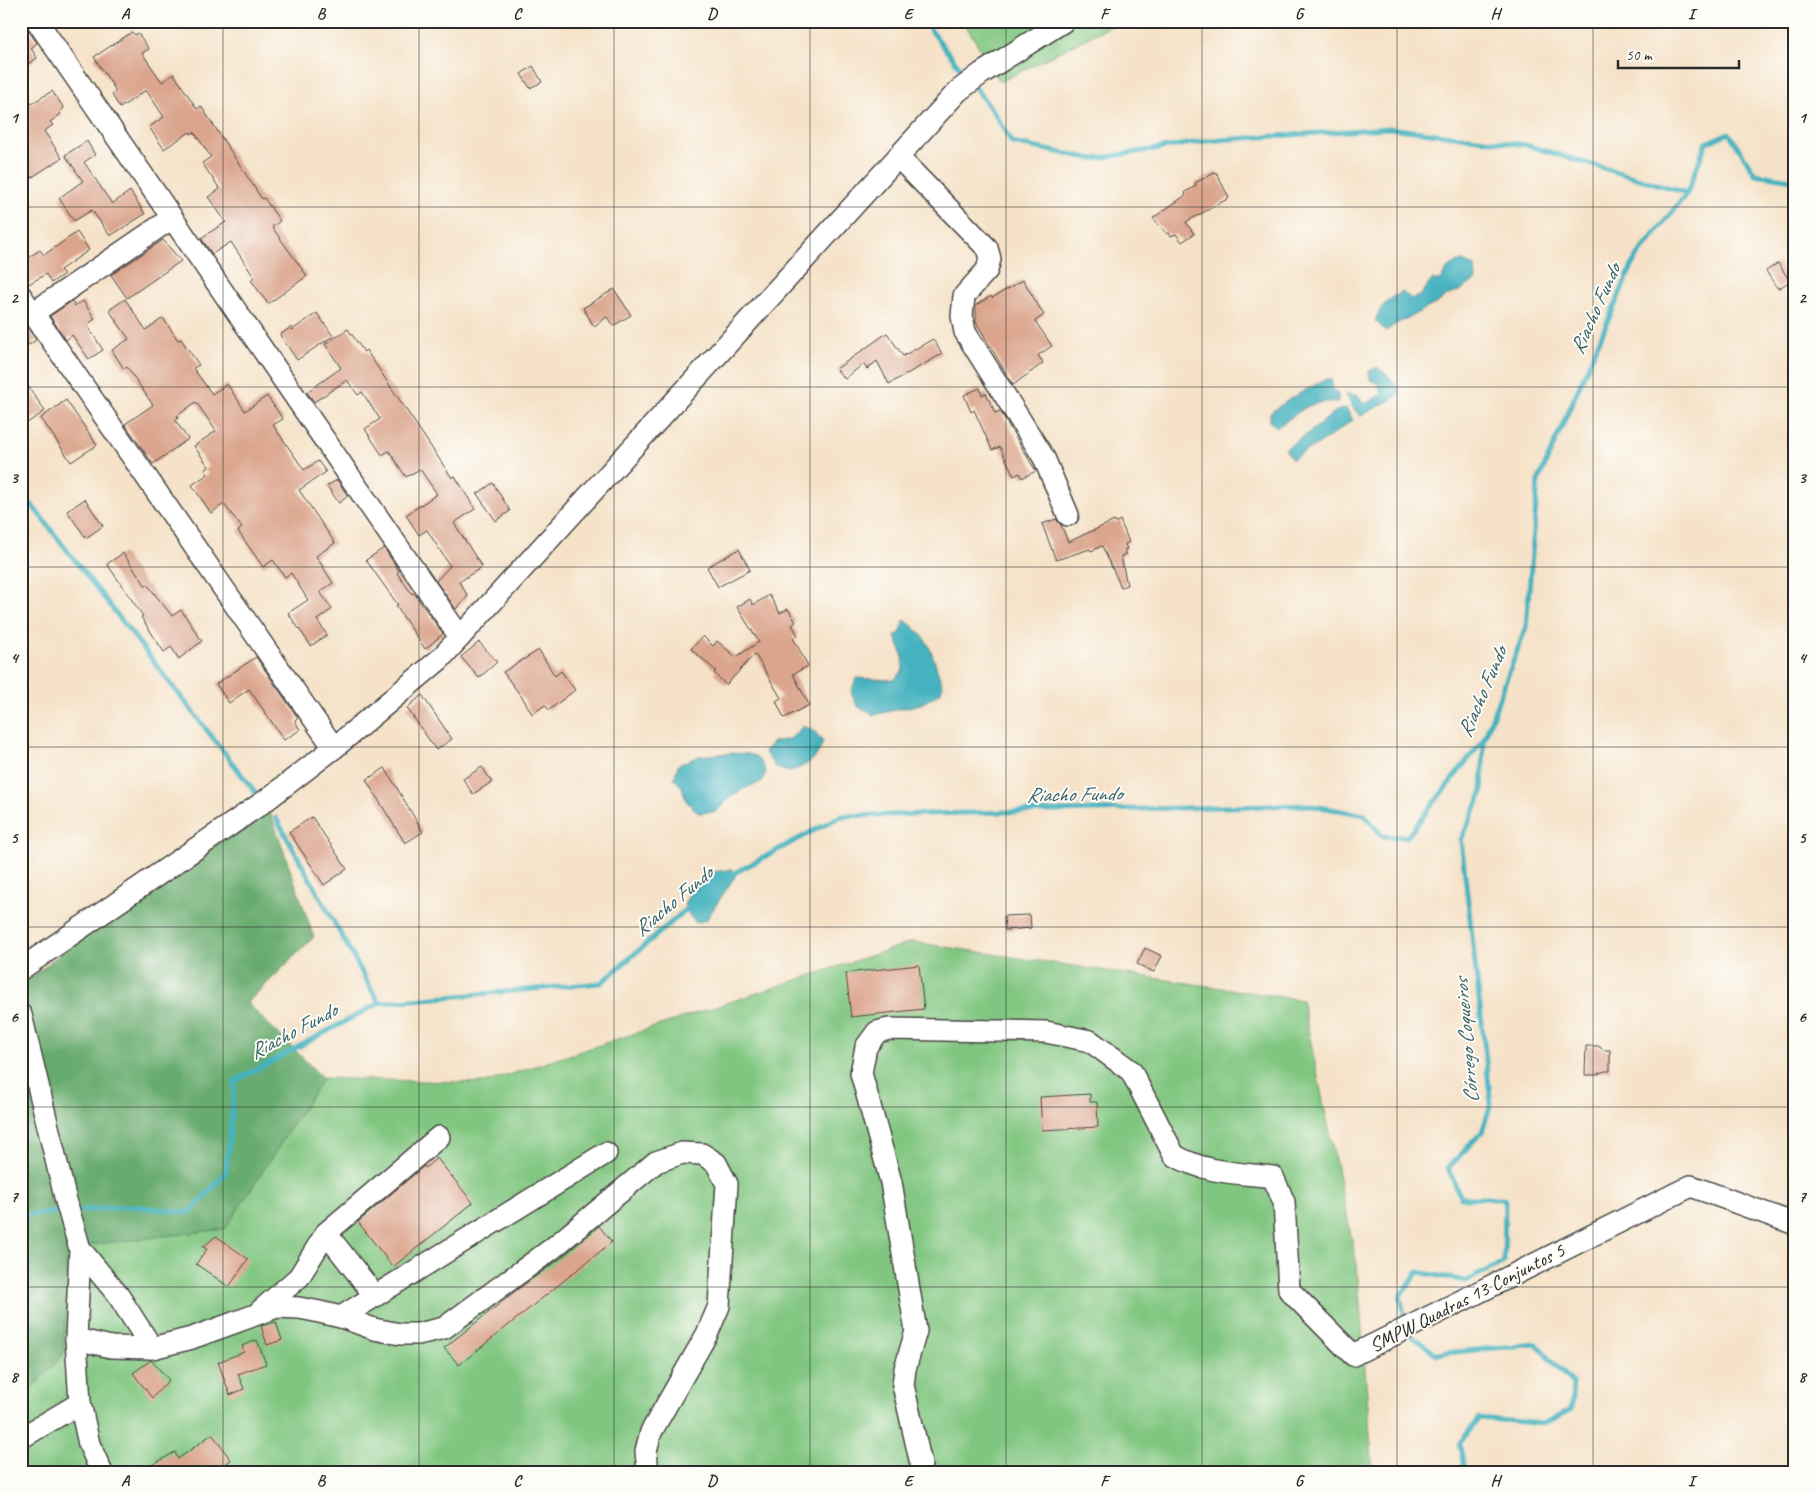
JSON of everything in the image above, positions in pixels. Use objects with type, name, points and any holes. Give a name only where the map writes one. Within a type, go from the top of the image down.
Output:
[{"type":"street","points":[[37,21],[460,637]]},
{"type":"street","points":[[21,969],[266,801],[334,748],[440,659],[958,91],[982,73],[1064,21]]},
{"type":"street","points":[[898,157],[987,248],[990,259],[987,270],[964,296],[962,316],[965,332],[1044,458],[1068,515]]},
{"type":"street","points":[[172,218],[27,305],[334,748]]},
{"type":"street","points":[[21,1016],[77,1240],[76,1339],[80,1403],[89,1444],[102,1473]]},
{"type":"street","name":"SMPW Quadras 13 Conjuntos 5","points":[[921,1464],[903,1385],[905,1369],[916,1331],[891,1182],[861,1073],[866,1047],[877,1032],[889,1029],[1046,1032],[1090,1041],[1131,1071],[1174,1155],[1187,1163],[1212,1171],[1273,1177],[1284,1202],[1289,1290],[1353,1355],[1691,1186],[1795,1224]]},
{"type":"street","points":[[257,1314],[299,1277],[326,1233],[439,1137]]},
{"type":"street","points":[[341,1317],[606,1153]]},
{"type":"street","points":[[76,1339],[111,1348],[152,1348],[192,1338],[277,1307],[299,1308],[341,1317],[374,1329],[400,1334],[418,1334],[444,1328],[553,1248],[656,1162],[682,1153],[702,1154],[716,1163],[727,1184],[719,1306],[707,1334],[651,1432],[646,1451],[648,1473]]},
{"type":"street","points":[[326,1233],[375,1296]]},
{"type":"street","points":[[77,1240],[118,1295],[152,1348]]},
{"type":"street","points":[[21,1438],[80,1403]]},
{"type":"green space","points":[[963,21],[1121,21],[1000,82]]},
{"type":"green space","points":[[269,809],[314,937],[247,1003],[323,1078],[225,1229],[70,1247],[63,1355],[21,1399],[21,986],[89,930]]},
{"type":"green space","points":[[912,942],[1302,1000],[1357,1265],[1373,1473],[21,1473],[21,1399],[63,1355],[70,1247],[225,1229],[323,1078],[484,1083]]},
{"type":"water","points":[[1462,261],[1475,266],[1476,280],[1386,331],[1375,321],[1382,307],[1392,298],[1402,292],[1412,299],[1420,296],[1432,280],[1441,280],[1449,267]]},
{"type":"water","points":[[1377,367],[1397,386],[1399,395],[1361,416],[1354,409],[1346,394],[1358,395],[1365,404],[1382,394],[1378,384],[1370,379],[1369,371]]},
{"type":"water","points":[[1326,379],[1331,379],[1333,389],[1338,394],[1338,402],[1311,405],[1277,427],[1270,422],[1270,413],[1291,398]]},
{"type":"water","points":[[1346,408],[1353,420],[1325,440],[1292,459],[1285,449],[1334,412]]},
{"type":"water","points":[[904,620],[921,634],[926,642],[943,686],[940,693],[921,704],[874,715],[857,706],[851,693],[856,678],[894,680],[903,670],[903,657],[895,636],[901,632]]},
{"type":"water","points":[[803,726],[814,730],[823,742],[817,754],[810,762],[789,772],[776,768],[764,751],[773,742],[790,739]]},
{"type":"water","points":[[731,753],[749,754],[756,757],[766,772],[761,783],[747,787],[736,794],[716,812],[698,813],[686,801],[682,787],[674,779],[678,765],[699,756]]},
{"type":"water","points":[[731,869],[736,875],[706,920],[696,923],[689,915],[684,904],[691,892],[714,872]]},
{"type":"building","points":[[26,27],[37,43],[31,48],[37,58],[21,69],[21,30]]},
{"type":"building","points":[[132,32],[135,35],[138,33],[149,49],[142,53],[162,82],[174,74],[197,109],[201,106],[262,199],[264,198],[280,221],[272,227],[307,276],[268,304],[251,280],[254,277],[231,242],[212,254],[201,238],[226,222],[208,197],[220,189],[202,163],[211,157],[194,132],[191,134],[190,132],[164,149],[149,127],[164,117],[146,90],[120,108],[112,95],[116,91],[94,57]]},
{"type":"building","points":[[533,66],[542,82],[530,88],[521,74]]},
{"type":"building","points":[[52,91],[64,108],[59,112],[61,114],[50,122],[53,125],[44,131],[62,158],[21,184],[21,107],[30,102],[31,104]]},
{"type":"building","points":[[87,141],[95,155],[84,162],[112,204],[130,191],[145,214],[110,236],[92,210],[74,221],[59,198],[83,181],[65,155]]},
{"type":"building","points":[[1216,172],[1229,198],[1186,222],[1194,234],[1182,242],[1176,234],[1171,236],[1169,233],[1167,234],[1153,218],[1186,195],[1185,192],[1196,186],[1195,183]]},
{"type":"building","points":[[77,232],[89,250],[60,270],[64,274],[51,283],[46,274],[27,285],[21,277],[21,262],[40,250],[44,255]]},
{"type":"building","points":[[163,240],[181,261],[127,298],[111,275]]},
{"type":"building","points":[[1778,263],[1790,281],[1778,289],[1766,271]]},
{"type":"building","points":[[1023,280],[1044,315],[1035,321],[1052,346],[1038,355],[1043,363],[1013,385],[976,322],[976,305]]},
{"type":"building","points":[[614,289],[631,315],[613,326],[607,317],[594,326],[583,308]]},
{"type":"building","points":[[125,299],[146,330],[163,318],[178,340],[181,339],[199,365],[193,368],[212,394],[227,384],[245,411],[267,396],[283,419],[273,425],[304,470],[318,461],[326,472],[299,490],[335,543],[316,556],[333,583],[320,592],[332,609],[317,620],[327,635],[311,646],[288,613],[308,600],[291,573],[285,577],[273,560],[263,567],[238,531],[242,528],[224,504],[211,513],[192,485],[208,474],[205,470],[209,467],[194,446],[216,431],[196,402],[177,416],[178,418],[175,420],[188,439],[153,464],[125,424],[153,405],[127,367],[124,369],[112,350],[129,339],[109,310]]},
{"type":"building","points":[[72,301],[75,306],[83,301],[95,319],[87,325],[103,350],[89,359],[72,335],[66,340],[50,316]]},
{"type":"building","points":[[317,313],[333,336],[297,360],[280,335],[291,327],[292,330]]},
{"type":"building","points":[[27,327],[36,340],[29,345],[21,334],[21,331]]},
{"type":"building","points":[[348,329],[364,352],[366,350],[452,478],[455,476],[475,509],[454,523],[482,567],[459,582],[468,596],[456,609],[436,581],[450,566],[427,530],[419,535],[406,515],[437,494],[420,469],[406,477],[389,451],[382,455],[365,429],[380,419],[362,392],[358,395],[347,380],[314,402],[307,392],[341,368],[325,344]]},
{"type":"building","points":[[887,333],[903,356],[933,339],[942,354],[889,384],[877,361],[867,369],[863,364],[845,379],[836,369]]},
{"type":"building","points":[[21,376],[45,411],[21,427]]},
{"type":"building","points":[[980,388],[982,395],[986,393],[995,413],[1000,411],[1036,471],[1022,478],[1020,473],[1014,476],[1000,447],[992,450],[974,410],[971,412],[964,395]]},
{"type":"building","points":[[66,400],[97,445],[71,462],[41,418]]},
{"type":"building","points":[[337,480],[348,496],[339,503],[327,486]]},
{"type":"building","points":[[493,483],[510,511],[496,521],[477,494]]},
{"type":"building","points":[[85,499],[103,526],[86,538],[67,511]]},
{"type":"building","points":[[1056,519],[1061,525],[1068,542],[1120,520],[1129,542],[1125,544],[1127,549],[1124,550],[1126,554],[1121,556],[1127,585],[1121,587],[1102,546],[1091,551],[1090,549],[1056,560],[1042,524]]},
{"type":"building","points":[[384,548],[399,571],[397,573],[412,594],[414,593],[443,634],[425,649],[396,606],[398,605],[366,560]]},
{"type":"building","points":[[739,549],[750,570],[718,587],[707,567]]},
{"type":"building","points":[[123,553],[146,586],[147,584],[172,616],[181,610],[202,641],[179,659],[171,647],[164,652],[141,617],[143,616],[107,564]]},
{"type":"building","points":[[769,595],[780,613],[788,609],[796,622],[792,625],[798,635],[793,638],[808,666],[793,674],[809,705],[784,718],[776,701],[781,698],[755,654],[726,685],[714,673],[716,671],[691,649],[703,636],[713,646],[717,641],[736,657],[759,642],[737,607],[750,599],[753,605]]},
{"type":"building","points":[[479,642],[497,662],[479,678],[461,657]]},
{"type":"building","points":[[539,650],[555,676],[561,671],[575,690],[549,710],[545,705],[532,714],[503,672]]},
{"type":"building","points":[[256,657],[298,718],[295,721],[300,730],[284,740],[249,689],[229,703],[216,684]]},
{"type":"building","points":[[422,695],[452,739],[436,750],[407,708]]},
{"type":"building","points":[[482,767],[492,782],[473,794],[463,779]]},
{"type":"building","points":[[385,768],[423,832],[405,843],[366,780]]},
{"type":"building","points":[[312,817],[347,869],[324,885],[289,832]]},
{"type":"building","points":[[1030,915],[1031,928],[1005,930],[1004,916]]},
{"type":"building","points":[[1145,948],[1162,956],[1154,972],[1137,964]]},
{"type":"building","points":[[919,965],[924,1009],[851,1017],[846,973]]},
{"type":"building","points":[[1586,1046],[1598,1046],[1604,1050],[1610,1050],[1610,1071],[1595,1075],[1585,1075]]},
{"type":"building","points":[[1090,1094],[1090,1102],[1097,1102],[1098,1127],[1042,1130],[1040,1097]]},
{"type":"building","points":[[437,1158],[473,1203],[393,1267],[358,1222],[424,1166],[425,1168]]},
{"type":"building","points":[[599,1226],[612,1242],[459,1365],[444,1348],[518,1289],[561,1258]]},
{"type":"building","points":[[216,1236],[248,1259],[229,1287],[196,1264],[207,1249],[203,1247]]},
{"type":"building","points":[[276,1322],[282,1340],[267,1345],[261,1326]]},
{"type":"building","points":[[257,1340],[266,1364],[238,1374],[244,1389],[230,1395],[218,1362],[244,1352],[242,1346]]},
{"type":"building","points":[[151,1360],[169,1380],[152,1398],[133,1373]]},
{"type":"building","points":[[212,1434],[231,1460],[214,1472],[210,1467],[201,1473],[138,1473],[175,1452],[178,1459]]},
{"type":"waterway","points":[[927,21],[930,29],[967,77]]},
{"type":"waterway","points":[[974,86],[994,113],[1012,143],[1094,159],[1205,141],[1389,128],[1526,145],[1687,193]]},
{"type":"waterway","name":"Riacho Fundo","points":[[729,876],[841,816],[1308,805],[1365,815],[1382,836],[1407,837],[1484,739],[1526,627],[1538,481],[1635,259],[1687,193],[1706,143],[1729,133],[1755,174],[1792,180],[1795,176]]},
{"type":"waterway","points":[[21,491],[255,792]]},
{"type":"waterway","name":"Córrego Coqueiros","points":[[1406,1322],[1400,1296],[1418,1272],[1466,1281],[1504,1262],[1505,1198],[1461,1198],[1448,1168],[1482,1132],[1491,1104],[1461,840],[1482,793],[1484,739]]},
{"type":"waterway","points":[[276,818],[379,1003]]},
{"type":"waterway","name":"Riacho Fundo","points":[[74,1211],[133,1206],[190,1213],[226,1172],[235,1081],[379,1003],[601,983],[690,906]]},
{"type":"waterway","name":"Riacho Fundo","points":[[21,1215],[63,1212]]},
{"type":"waterway","name":"Córrego Coqueiros","points":[[1408,1333],[1436,1354],[1536,1344],[1573,1383],[1571,1410],[1543,1424],[1479,1418],[1459,1444],[1466,1473]]}]
